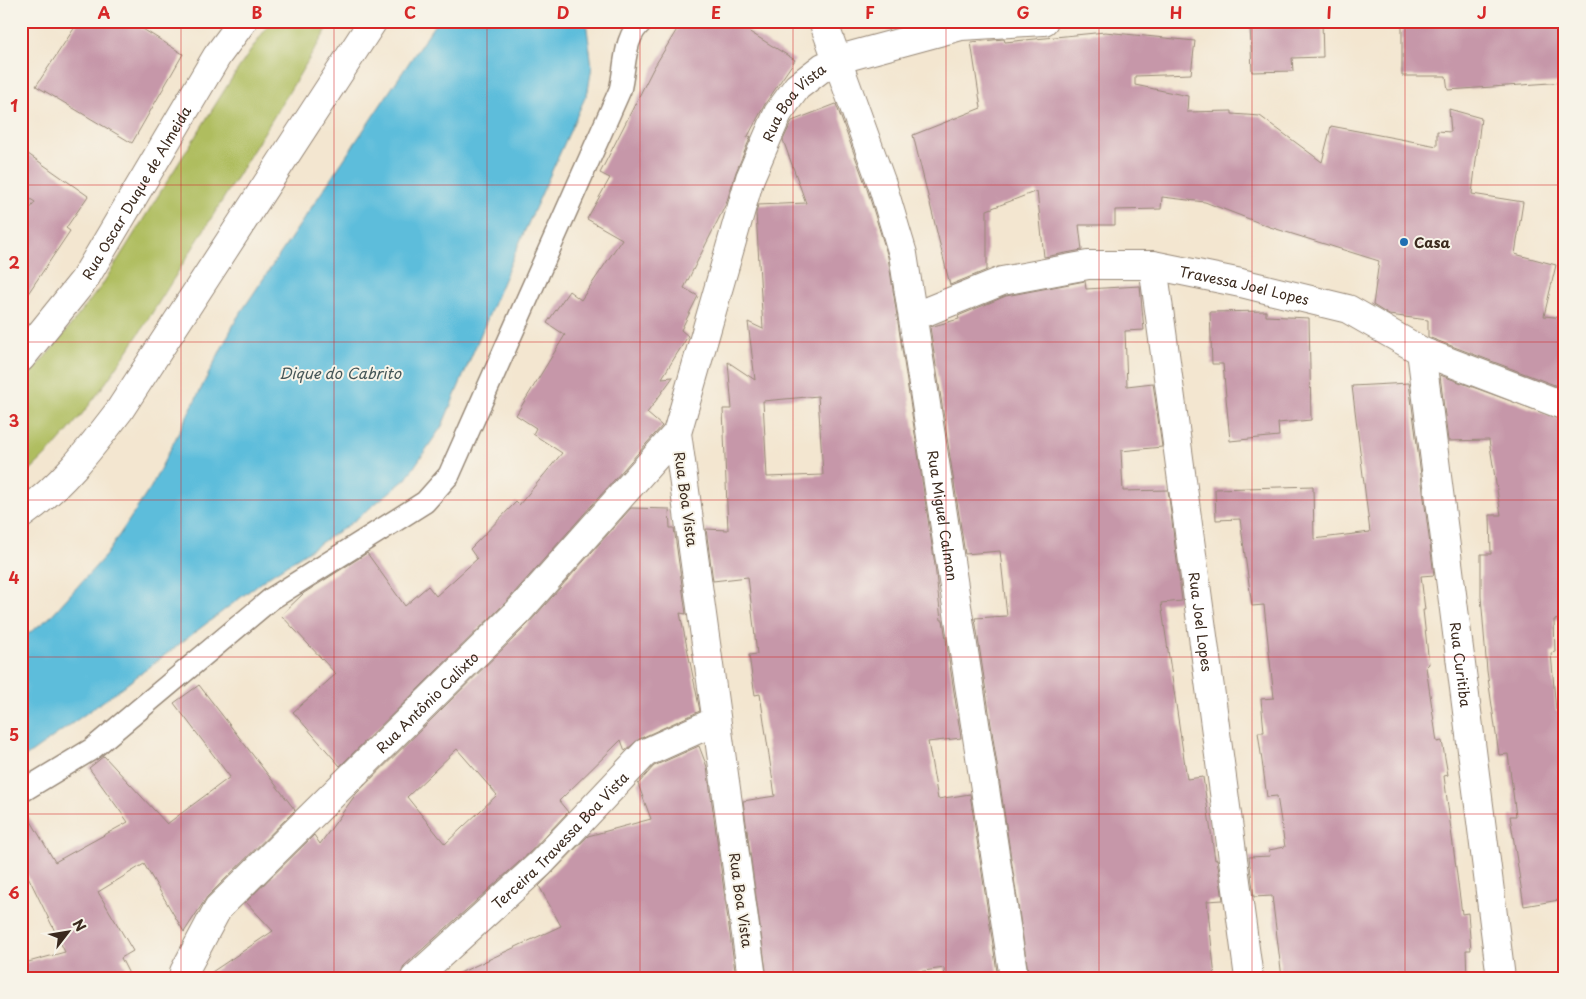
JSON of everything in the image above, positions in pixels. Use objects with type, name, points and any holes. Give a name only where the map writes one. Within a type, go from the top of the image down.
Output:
[{"type":"street","name":"Rua Oscar Duque de Almeida","points":[[21,358],[84,280],[217,56],[243,21]]},
{"type":"street","points":[[21,515],[59,483],[119,411],[373,21]]},
{"type":"street","name":"Rua Miguel Calmon","points":[[823,21],[882,184],[903,254],[1014,978]]},
{"type":"street","name":"Rua Boa Vista","points":[[752,978],[677,433],[750,178],[778,113],[797,87],[823,67],[838,61],[962,26],[1044,21]]},
{"type":"street","name":"Travessa Joel Lopes","points":[[913,317],[1002,281],[1088,265],[1153,265],[1241,283],[1348,309],[1421,351],[1565,406]]},
{"type":"street","name":"Rua Joel Lopes","points":[[1153,265],[1249,978]]},
{"type":"street","name":"Rua Curitiba","points":[[1421,351],[1501,978]]},
{"type":"street","name":"Rua Antônio Calixto","points":[[181,976],[218,908],[517,614],[677,433]]},
{"type":"street","name":"Terceira Travessa Boa Vista","points":[[416,978],[540,864],[645,754],[716,721]]},
{"type":"lane","points":[[21,792],[92,748],[271,599],[425,502],[449,475],[620,90],[630,36],[635,27],[643,21]]},
{"type":"green space","points":[[271,21],[332,21],[128,351],[67,432],[21,478],[21,383],[52,349],[102,285],[234,75]]},
{"type":"water","name":"Dique do Cabrito","points":[[437,21],[586,21],[592,66],[588,91],[518,246],[442,426],[406,479],[350,524],[269,576],[123,687],[21,760],[21,639],[49,618],[106,555],[151,487],[237,318]]},
{"type":"building","points":[[79,21],[130,21],[183,54],[132,143],[36,86]]},
{"type":"building","points":[[682,21],[732,21],[795,60],[765,104],[747,138],[751,136],[736,172],[726,204],[684,288],[698,296],[681,330],[688,336],[662,378],[673,377],[647,413],[662,426],[506,602],[340,766],[293,712],[336,674],[281,615],[304,593],[367,553],[405,606],[428,586],[436,596],[477,559],[470,549],[516,502],[519,505],[562,453],[533,434],[536,428],[516,415],[565,335],[547,323],[569,291],[581,300],[622,239],[587,219],[610,178],[600,173],[653,69]]},
{"type":"building","points":[[1495,21],[1565,21],[1565,82],[1448,90],[1446,76],[1402,76],[1402,25],[1443,25]]},
{"type":"building","points":[[1322,22],[1323,57],[1292,58],[1293,71],[1252,72],[1250,24]]},
{"type":"building","points":[[1105,32],[1195,41],[1191,74],[1135,76],[1135,85],[1188,96],[1187,112],[1232,111],[1232,114],[1260,116],[1322,162],[1331,126],[1437,146],[1437,131],[1451,132],[1449,109],[1481,118],[1472,194],[1523,202],[1515,254],[1556,265],[1544,316],[1565,318],[1565,389],[1428,337],[1428,320],[1389,315],[1373,305],[1379,261],[1270,227],[1205,202],[1162,197],[1161,209],[1115,210],[1115,225],[1079,225],[1082,250],[1044,257],[1037,191],[987,210],[987,270],[950,285],[913,135],[981,108],[971,42],[1004,39],[1005,42]]},
{"type":"building","points":[[836,104],[867,189],[888,257],[935,565],[941,620],[943,620],[961,738],[928,742],[938,799],[970,794],[998,978],[945,978],[944,968],[876,978],[767,978],[743,801],[775,796],[760,694],[755,695],[749,655],[757,654],[748,577],[713,581],[706,529],[728,530],[723,409],[732,409],[728,362],[755,380],[748,322],[763,329],[756,213],[758,205],[806,203],[783,140],[792,121]],"holes":[[[818,396],[823,475],[767,477],[763,401]]]},
{"type":"building","points":[[21,149],[88,196],[66,228],[70,231],[21,304],[21,222],[35,202],[21,193]]},
{"type":"building","points":[[1085,281],[1086,289],[1140,286],[1144,330],[1125,331],[1127,386],[1153,383],[1162,447],[1121,451],[1123,491],[1168,490],[1182,601],[1161,603],[1187,779],[1203,777],[1223,900],[1207,901],[1215,978],[1029,978],[975,618],[1007,616],[1000,551],[965,554],[930,327],[959,319],[958,316],[1006,296]]},
{"type":"building","points":[[1266,311],[1266,316],[1309,318],[1311,420],[1278,423],[1279,436],[1230,441],[1223,364],[1212,364],[1210,312]]},
{"type":"building","points":[[1440,375],[1565,421],[1565,549],[1561,549],[1561,619],[1554,620],[1555,652],[1551,653],[1556,710],[1558,710],[1565,756],[1565,899],[1524,906],[1510,816],[1516,816],[1508,754],[1499,755],[1487,671],[1481,596],[1481,554],[1491,554],[1490,515],[1501,515],[1489,440],[1448,441]]},
{"type":"building","points":[[1409,383],[1434,575],[1421,576],[1429,664],[1426,667],[1437,742],[1442,741],[1448,775],[1444,776],[1462,914],[1468,913],[1471,950],[1466,950],[1467,978],[1395,978],[1395,972],[1329,978],[1282,978],[1272,896],[1254,897],[1249,857],[1270,856],[1269,850],[1285,847],[1277,796],[1267,797],[1258,732],[1264,732],[1261,699],[1274,698],[1264,605],[1252,606],[1240,519],[1216,520],[1215,489],[1313,486],[1314,539],[1370,532],[1352,386]]},
{"type":"building","points":[[631,508],[669,509],[670,528],[674,528],[686,614],[680,613],[700,711],[639,739],[625,751],[621,740],[559,801],[568,812],[529,853],[404,966],[400,978],[203,978],[273,931],[246,902],[314,835],[320,844],[356,794],[528,624]],"holes":[[[457,749],[497,795],[445,844],[407,797]]]},
{"type":"building","points":[[199,685],[295,810],[207,897],[184,932],[144,864],[98,892],[133,951],[121,958],[131,978],[21,978],[21,964],[65,952],[21,862],[21,804],[55,862],[128,822],[89,768],[104,756],[167,824],[230,777],[174,703]]},
{"type":"building","points":[[699,746],[707,767],[736,978],[449,978],[561,926],[539,886],[588,836],[651,819],[638,784],[654,766]]},
{"type":"place","name":"Casa","points":[[1404,242]]}]
